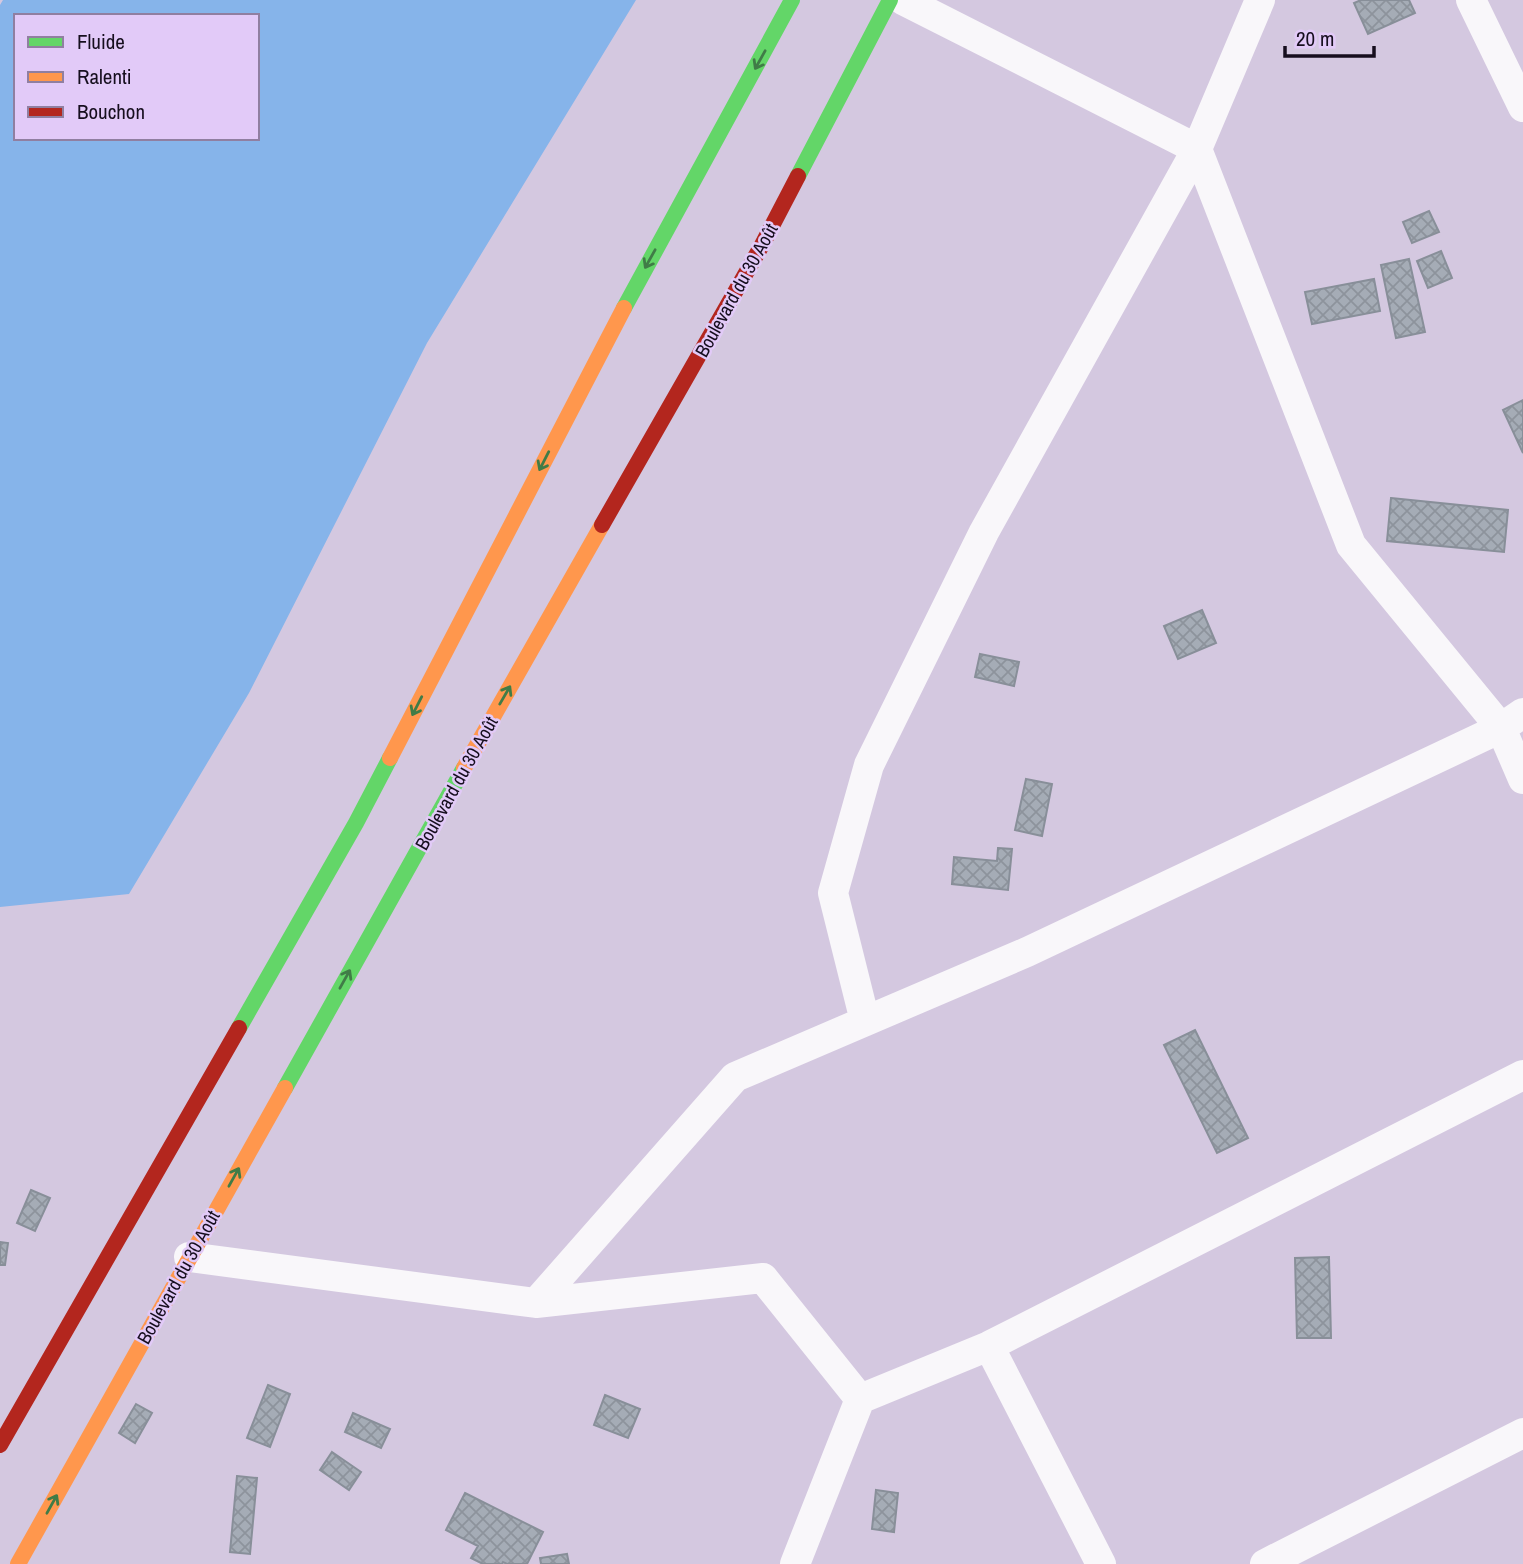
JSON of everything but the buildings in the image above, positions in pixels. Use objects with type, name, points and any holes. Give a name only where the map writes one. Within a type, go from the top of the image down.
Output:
[{"type":"highway","points":[[0,1445],[356,823],[614,327],[792,0]]},
{"type":"highway","name":"Boulevard du 30 Août","points":[[18,1564],[498,707],[762,245],[890,0]]},
{"type":"street","points":[[903,0],[1197,149],[1351,545],[1512,720],[1523,779]]},
{"type":"street","points":[[866,1021],[833,894],[869,765],[984,532],[1197,149],[1260,0]]},
{"type":"street","points":[[1471,0],[1523,107]]},
{"type":"street","points":[[536,1303],[735,1077],[1027,952],[1512,720]]},
{"type":"street","points":[[796,1564],[860,1399],[989,1346],[1523,1075]]},
{"type":"street","points":[[189,1257],[536,1303],[763,1278],[860,1399]]},
{"type":"street","points":[[989,1346],[1101,1564]]},
{"type":"street","points":[[1265,1564],[1523,1433]]},
{"type":"water","points":[[3,0],[636,0],[427,343],[249,693],[129,894],[0,907],[0,5]]},
{"type":"traffic: fast","points":[[624,308],[792,0]]},
{"type":"traffic: fast","points":[[798,176],[890,0]]},
{"type":"traffic: fast","points":[[239,1028],[390,758]]},
{"type":"traffic: fast","points":[[285,1088],[464,768]]},
{"type":"traffic: slow","points":[[390,758],[624,308]]},
{"type":"traffic: slow","points":[[464,768],[602,525]]},
{"type":"traffic: slow","points":[[18,1564],[285,1088]]},
{"type":"traffic: jam","points":[[602,525],[762,245],[798,176]]},
{"type":"traffic: jam","points":[[0,1445],[239,1028]]}]
